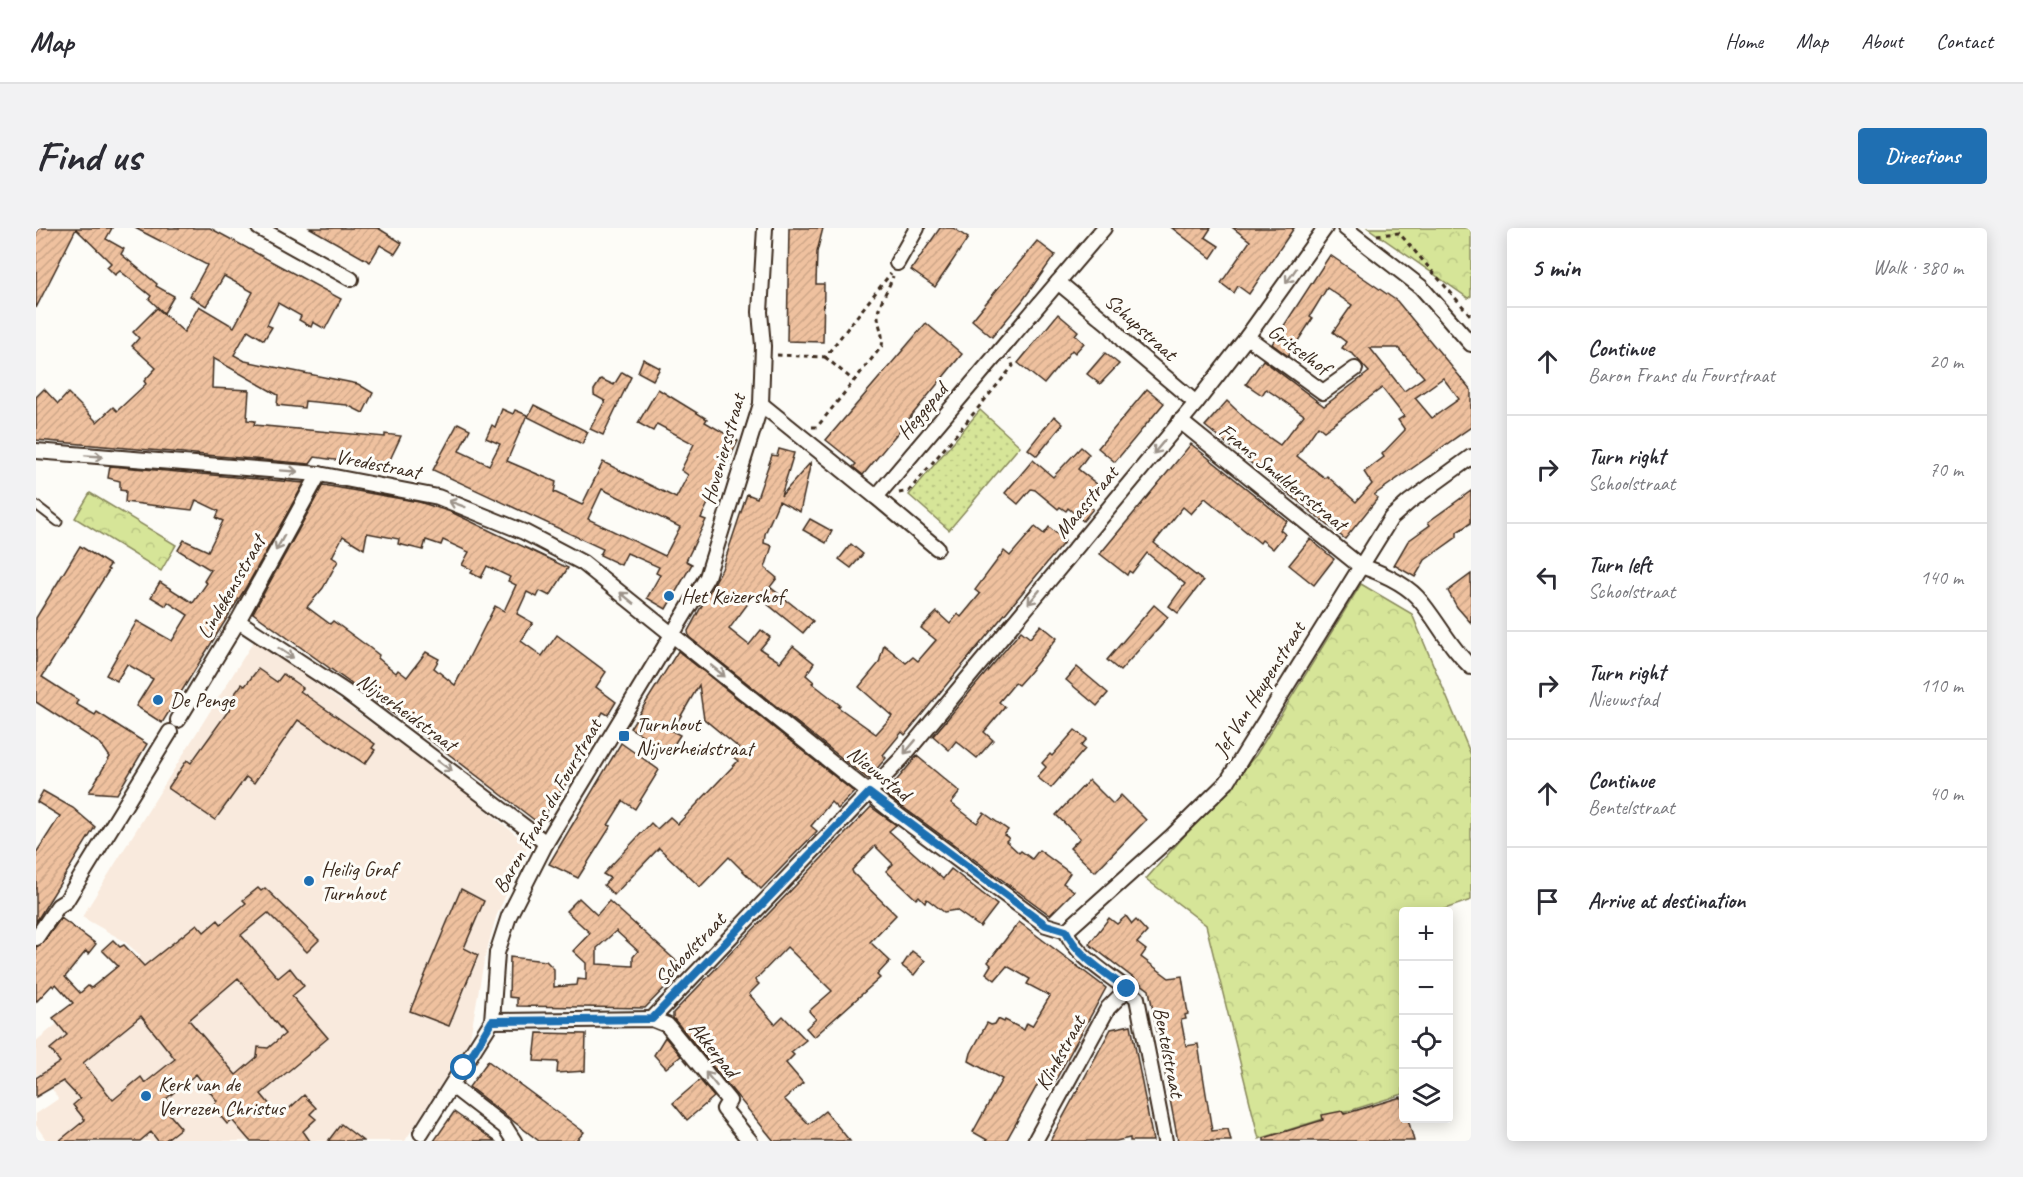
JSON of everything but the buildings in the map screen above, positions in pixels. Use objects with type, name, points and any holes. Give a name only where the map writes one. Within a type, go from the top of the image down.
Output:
[{"type":"street","points":[[259,228],[351,279]]},
{"type":"street","name":"Hoveniersstraat","points":[[672,634],[707,577],[761,404],[763,354],[760,312],[765,228]]},
{"type":"street","points":[[897,263],[917,228]]},
{"type":"street","points":[[1003,349],[1104,228]]},
{"type":"street","name":"Maasstraat","points":[[869,793],[1196,403],[1248,337],[1325,228]]},
{"type":"street","points":[[1344,228],[1421,287],[1471,344]]},
{"type":"street","name":"Schupstraat","points":[[1059,282],[1111,326],[1125,343],[1196,403]]},
{"type":"street","name":"Gritselhof","points":[[1248,337],[1323,392],[1355,369]]},
{"type":"street","name":"Heggepad","points":[[876,497],[1003,349]]},
{"type":"street","points":[[761,404],[937,548]]},
{"type":"street","name":"Frans Smuldersstraat","points":[[1180,421],[1360,566],[1374,570],[1416,595],[1460,657],[1471,667]]},
{"type":"street","name":"Vredestraat","points":[[36,451],[319,474],[438,497],[524,532],[583,563],[672,634]]},
{"type":"street","name":"Jef Van Heupenstraat","points":[[1066,931],[1227,782],[1391,518],[1409,502],[1471,457]]},
{"type":"street","name":"Lindekensstraat","points":[[36,938],[58,906],[66,901],[174,726],[238,621],[319,474]]},
{"type":"street","name":"Nijverheidstraat","points":[[238,621],[346,692],[546,843]]},
{"type":"street","name":"Nieuwstad","points":[[672,634],[869,793],[1046,925],[1066,931]]},
{"type":"street","name":"Baron Frans du Fourstraat","points":[[421,1133],[492,1021],[497,953],[509,916],[546,843],[672,634]]},
{"type":"street","name":"Schoolstraat","points":[[652,1019],[869,793]]},
{"type":"street","name":"Bentelstraat","points":[[1066,931],[1071,943],[1083,956],[1137,998],[1165,1141]]},
{"type":"street","name":"Klinkstraat","points":[[1035,1141],[1108,1008],[1127,989]]},
{"type":"street","points":[[492,1021],[652,1019]]},
{"type":"street","name":"Akkerpad","points":[[652,1019],[667,1025],[729,1101],[724,1109],[750,1141]]},
{"type":"street","points":[[452,1086],[505,1127],[514,1141]]},
{"type":"lane","points":[[36,505],[58,522]]},
{"type":"path","points":[[1372,233],[1377,236],[1399,233],[1471,316]]},
{"type":"path","points":[[825,357],[881,288],[897,263]]},
{"type":"path","points":[[784,423],[817,428],[882,346],[879,308],[888,293],[897,263]]},
{"type":"path","points":[[876,497],[909,491],[1013,366],[1003,349]]},
{"type":"path","points":[[763,354],[825,357],[855,381]]},
{"type":"shaded area","name":"Heilig Graf Turnhout","points":[[255,639],[458,786],[528,845],[496,917],[484,961],[470,1038],[405,1141],[47,1141],[36,1125],[36,1114],[58,1099],[43,1073],[36,1075],[36,1041],[141,956],[124,941],[82,917]]},
{"type":"green space","points":[[1368,228],[1471,228],[1471,296],[1468,298]]},
{"type":"green space","points":[[980,410],[1020,446],[949,530],[909,495]]},
{"type":"green space","points":[[90,493],[176,545],[161,571],[75,518]]},
{"type":"green space","points":[[1361,584],[1412,614],[1471,755],[1471,900],[1451,907],[1399,907],[1399,1095],[1259,1139],[1206,925],[1146,879],[1256,755]]},
{"type":"place","name":"Het Keizershof","points":[[669,596]]},
{"type":"place","name":"De Penge","points":[[158,700]]},
{"type":"place","name":"Turnhout Nijverheidstraat","points":[[624,736]]},
{"type":"place","name":"Heilig Graf Turnhout","points":[[309,881]]},
{"type":"place","name":"Kerk van de Verrezen Christus","points":[[146,1096]]},
{"type":"route","points":[[464,1068],[492,1021],[652,1019],[869,793],[1046,925],[1066,931],[1071,943],[1083,956],[1127,989]]}]
